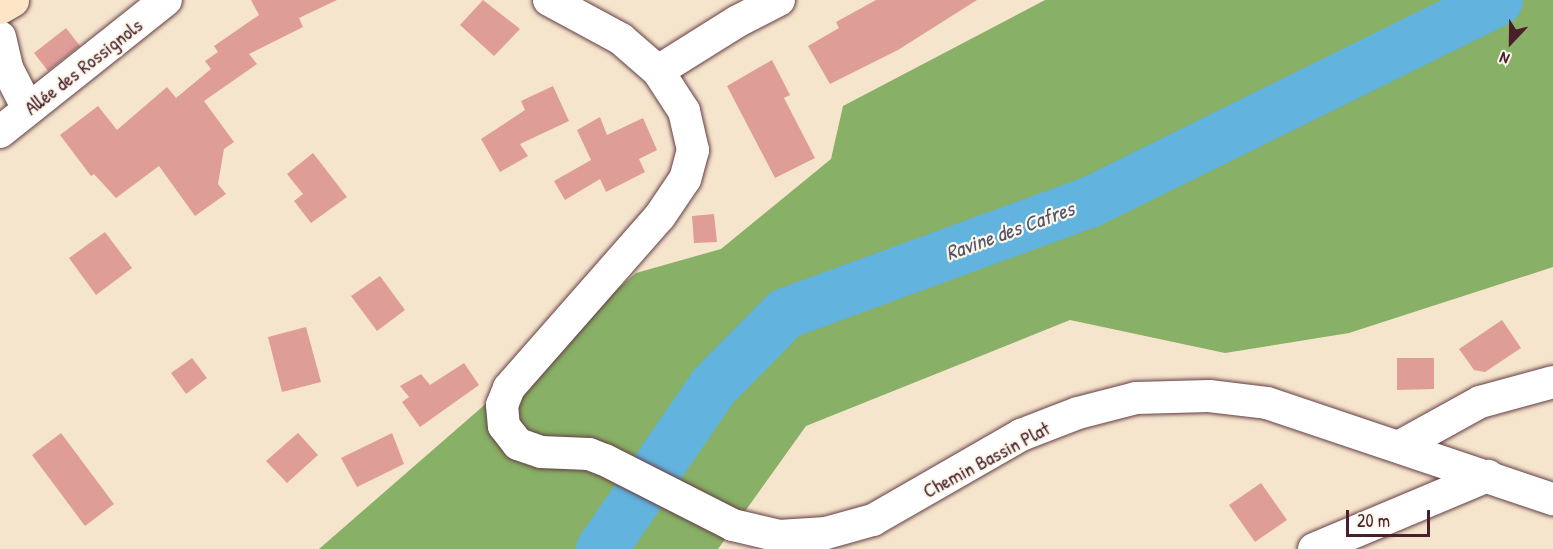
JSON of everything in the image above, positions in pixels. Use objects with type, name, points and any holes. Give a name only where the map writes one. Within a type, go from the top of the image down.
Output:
[{"type":"main road","points":[[0,7],[12,0]]},
{"type":"street","name":"Allée des Rossignols","points":[[0,132],[166,0]]},
{"type":"street","name":"Chemin Bassin Plat","points":[[549,0],[621,39],[658,71],[684,111],[693,150],[685,179],[660,216],[509,388],[502,405],[504,426],[518,444],[541,452],[589,454],[733,525],[779,536],[825,532],[873,520],[1021,435],[1078,413],[1136,398],[1209,396],[1267,403],[1402,445],[1553,499]]},
{"type":"street","points":[[658,71],[738,21],[779,0]]},
{"type":"street","points":[[0,37],[7,68],[28,109]]},
{"type":"street","points":[[1402,445],[1480,402],[1553,382]]},
{"type":"street","points":[[1314,549],[1488,476]]},
{"type":"green space","points":[[1045,0],[1553,0],[1553,267],[1349,333],[1225,353],[1070,320],[806,426],[718,549],[319,549],[636,273],[721,249],[831,159],[843,106]]},
{"type":"building","points":[[251,0],[337,0],[299,18],[303,27],[249,54],[257,64],[204,101],[234,142],[224,149],[218,184],[226,194],[195,216],[159,166],[116,198],[94,174],[91,176],[60,135],[98,106],[117,130],[167,87],[176,98],[211,69],[205,61],[218,52],[214,46],[259,15]]},
{"type":"building","points":[[483,0],[520,29],[494,56],[460,25]]},
{"type":"building","points":[[876,0],[977,0],[898,50],[830,84],[808,46],[839,28],[836,22]]},
{"type":"building","points":[[66,28],[80,46],[48,71],[34,53]]},
{"type":"building","points":[[772,60],[790,95],[784,98],[815,158],[775,178],[727,86]]},
{"type":"building","points":[[553,86],[569,121],[520,144],[528,156],[500,172],[481,139],[525,110],[521,101]]},
{"type":"building","points":[[600,117],[607,135],[643,118],[657,150],[639,159],[645,172],[606,192],[600,179],[565,200],[554,181],[591,160],[577,130]]},
{"type":"building","points":[[313,153],[347,197],[311,223],[294,201],[303,194],[287,174]]},
{"type":"building","points":[[714,214],[717,242],[694,243],[692,216]]},
{"type":"building","points":[[105,232],[132,268],[96,295],[69,258]]},
{"type":"building","points":[[380,276],[405,310],[377,331],[351,296]]},
{"type":"building","points":[[1502,320],[1521,348],[1485,372],[1474,370],[1459,349]]},
{"type":"building","points":[[306,327],[321,382],[282,392],[268,337]]},
{"type":"building","points":[[192,358],[207,378],[186,394],[171,373]]},
{"type":"building","points":[[1397,358],[1434,358],[1434,389],[1397,390]]},
{"type":"building","points":[[464,363],[479,385],[420,427],[402,402],[409,397],[400,386],[421,374],[430,385]]},
{"type":"building","points":[[61,433],[114,504],[85,526],[32,455]]},
{"type":"building","points":[[298,433],[318,455],[287,483],[266,461]]},
{"type":"building","points":[[392,433],[404,464],[357,487],[341,458]]},
{"type":"building","points":[[1261,483],[1287,520],[1255,542],[1229,505]]},
{"type":"waterway","name":"Ravine des Cafres","points":[[601,549],[713,386],[785,313],[1089,202],[1497,0]]}]
